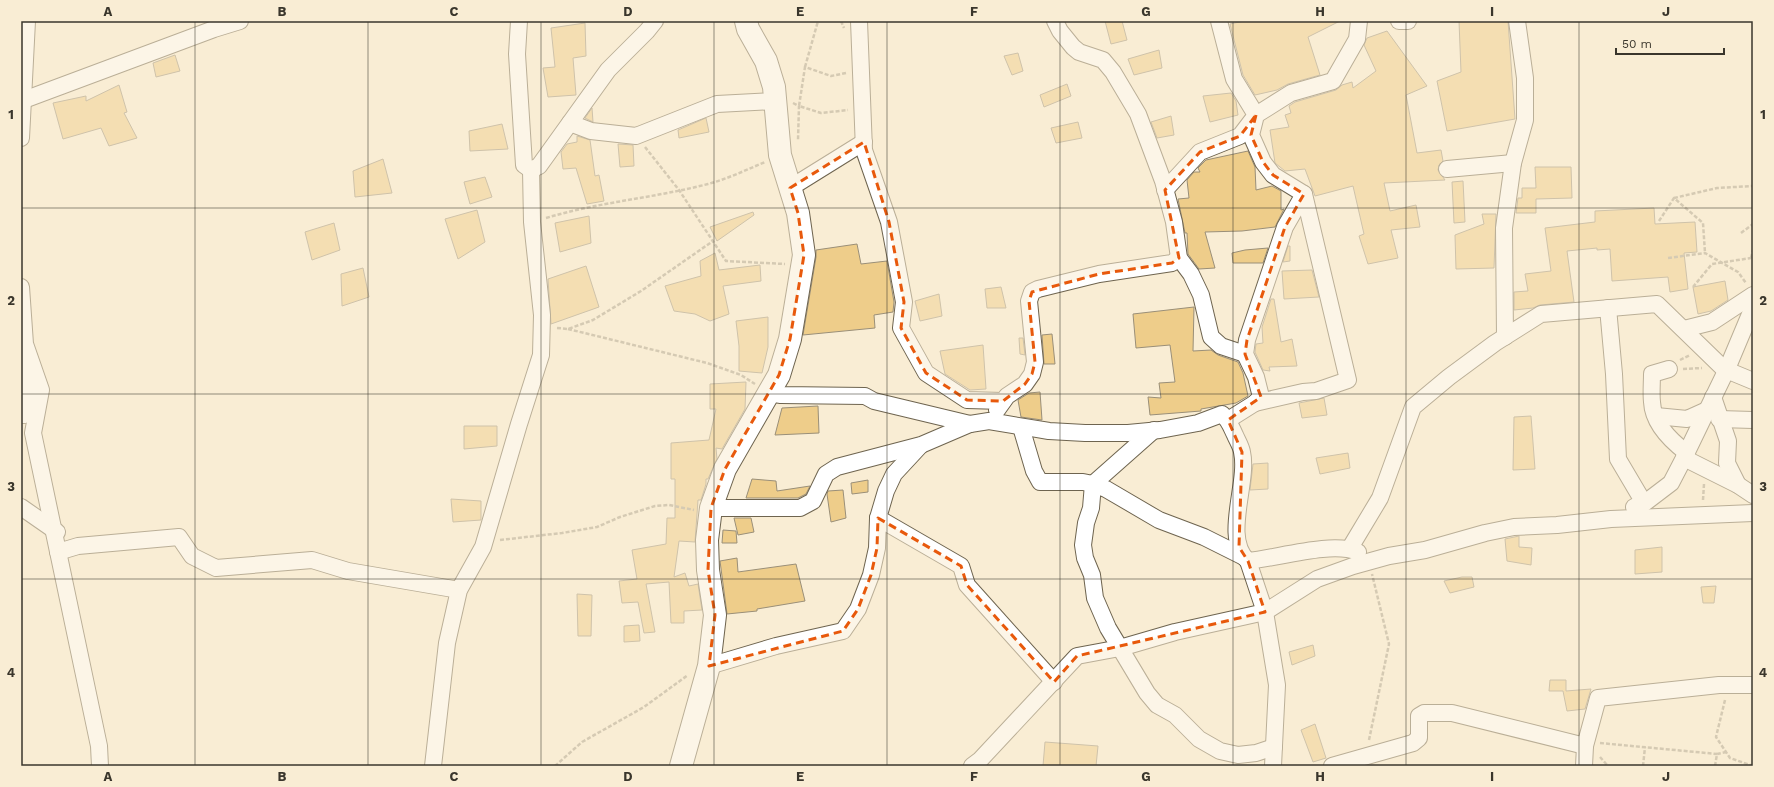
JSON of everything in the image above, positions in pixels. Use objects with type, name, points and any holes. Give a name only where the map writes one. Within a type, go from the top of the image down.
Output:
[{"type":"street","points":[[21,138],[27,21]]},
{"type":"street","points":[[22,100],[214,29],[240,21]]},
{"type":"street","points":[[519,21],[517,54],[524,165],[532,170]]},
{"type":"street","points":[[532,170],[539,166],[608,70],[655,21]]},
{"type":"street","points":[[681,766],[709,662],[714,614],[708,570],[708,540],[711,511],[725,469],[779,375],[790,339],[804,255],[798,214],[780,155],[774,88],[766,62],[748,29],[746,21]]},
{"type":"street","points":[[859,21],[864,150],[889,222],[904,302],[900,328],[926,373],[966,400],[1003,401]]},
{"type":"street","points":[[1055,21],[1073,47],[1079,52],[1103,60],[1113,72],[1138,114],[1165,190],[1174,222],[1179,258],[1191,274],[1201,295],[1211,337],[1221,346],[1245,354]]},
{"type":"street","points":[[1219,21],[1234,79],[1256,115],[1251,135],[1264,162],[1273,175],[1304,194],[1348,380],[1316,391],[1303,392],[1255,403]]},
{"type":"street","points":[[1165,190],[1200,152],[1240,136],[1256,115],[1291,93],[1333,81],[1357,39],[1359,21]]},
{"type":"street","points":[[1399,21],[1408,21]]},
{"type":"street","points":[[1505,337],[1504,228],[1513,163],[1525,120],[1525,78],[1517,21]]},
{"type":"street","points":[[570,123],[591,131],[636,136],[717,104],[775,101]]},
{"type":"street","points":[[790,188],[864,142]]},
{"type":"street","points":[[1447,169],[1513,163]]},
{"type":"street","points":[[433,766],[447,643],[459,590],[484,542],[541,355],[542,315],[532,222],[532,170]]},
{"type":"street","points":[[1228,420],[1255,403],[1261,397],[1256,377],[1245,354],[1247,340],[1285,227],[1304,194]]},
{"type":"street","points":[[989,421],[1003,401],[1011,393],[1025,384],[1032,374],[1034,362],[1029,301],[1032,292],[1038,289],[1099,274],[1172,264],[1179,258]]},
{"type":"street","points":[[21,287],[25,344],[41,390],[27,415],[33,433],[99,746],[100,766]]},
{"type":"street","points":[[1684,328],[1712,322],[1751,291]]},
{"type":"street","points":[[1350,548],[1380,498],[1413,408],[1449,377],[1505,337],[1541,314],[1658,304],[1725,369],[1753,381]]},
{"type":"street","points":[[1599,521],[1644,503],[1671,483],[1713,409],[1725,369],[1753,307]]},
{"type":"street","points":[[1608,308],[1614,374],[1618,459],[1644,503]]},
{"type":"street","points":[[1669,370],[1652,374],[1652,404],[1656,416],[1670,440],[1685,456],[1701,467],[1748,489]]},
{"type":"street","points":[[769,393],[781,395],[865,396],[874,401],[970,424]]},
{"type":"street","points":[[1713,409],[1728,441],[1726,463],[1748,489]]},
{"type":"street","points":[[1656,416],[1688,419],[1713,409],[1753,420]]},
{"type":"street","points":[[711,511],[800,508],[813,501],[826,474],[838,467],[921,445],[970,424],[989,421],[1049,431],[1085,434],[1154,430],[1198,423],[1222,414],[1228,420],[1242,452],[1243,476],[1238,512],[1238,547],[1246,559],[1265,612],[1277,685],[1272,766]]},
{"type":"street","points":[[1021,427],[1034,472],[1040,482],[1083,482],[1093,484],[1106,489],[1159,520],[1191,533],[1204,536],[1246,559],[1266,560],[1295,553],[1350,548],[1373,561]]},
{"type":"street","points":[[1154,430],[1093,484],[1091,508],[1083,545],[1085,558],[1092,575],[1095,598],[1108,628],[1147,693],[1156,705],[1175,715],[1199,739],[1220,751],[1238,755],[1256,753],[1274,747]]},
{"type":"street","points":[[709,662],[843,631],[858,609],[870,575],[877,548],[878,518],[886,491],[894,474],[904,461],[921,445]]},
{"type":"street","points":[[21,507],[78,546]]},
{"type":"street","points":[[972,766],[980,760],[1077,656],[1120,648],[1175,632],[1265,612],[1316,579],[1373,561],[1425,550],[1485,533],[1514,527],[1753,513]]},
{"type":"street","points":[[878,518],[961,566],[967,585],[1054,682]]},
{"type":"street","points":[[58,552],[78,546],[179,537],[192,556],[216,568],[312,560],[348,570],[459,590]]},
{"type":"street","points":[[1584,766],[1586,744],[1598,698],[1719,685],[1745,685]]},
{"type":"street","points":[[1332,766],[1413,743],[1419,738],[1419,716],[1424,713],[1452,714],[1586,744]]},
{"type":"path","points":[[818,21],[805,67],[799,106],[822,112],[862,109]]},
{"type":"path","points":[[805,67],[831,76],[861,70]]},
{"type":"path","points":[[636,136],[679,190],[726,261],[802,265]]},
{"type":"path","points":[[532,222],[570,211],[708,184],[743,172],[780,155]]},
{"type":"path","points":[[1659,221],[1674,198],[1717,188],[1753,186]]},
{"type":"path","points":[[1674,198],[1702,223],[1704,253]]},
{"type":"path","points":[[1741,233],[1753,224]]},
{"type":"path","points":[[568,329],[593,320],[635,295],[713,242]]},
{"type":"path","points":[[1693,287],[1712,264],[1752,259],[1753,250]]},
{"type":"path","points":[[1668,258],[1704,253],[1738,272],[1751,291]]},
{"type":"path","points":[[542,328],[568,329],[707,363],[741,375],[769,393]]},
{"type":"path","points":[[1669,370],[1675,363],[1692,354],[1699,344]]},
{"type":"path","points":[[1669,370],[1702,368],[1725,369]]},
{"type":"path","points":[[1701,467],[1705,488],[1701,515]]},
{"type":"path","points":[[484,542],[562,533],[597,527],[620,517],[655,506],[669,505],[711,511]]},
{"type":"path","points":[[1366,756],[1389,644],[1373,561]]},
{"type":"path","points":[[555,766],[582,742],[644,707],[709,662]]},
{"type":"path","points":[[1745,685],[1724,702],[1716,737],[1730,758],[1753,766]]},
{"type":"path","points":[[1586,744],[1645,747],[1717,754],[1726,752]]},
{"type":"path","points":[[1643,766],[1645,747]]},
{"type":"path","points":[[1715,766],[1717,754]]},
{"type":"highlighted area","points":[[1256,115],[1251,135],[1263,162],[1273,175],[1304,194],[1285,227],[1247,340],[1245,354],[1261,397],[1228,420],[1242,452],[1239,547],[1248,561],[1265,612],[1077,656],[1054,682],[967,585],[961,566],[878,518],[877,548],[871,575],[858,609],[843,631],[709,666],[715,615],[708,570],[711,508],[725,469],[779,375],[790,339],[804,255],[798,213],[790,188],[864,142],[889,222],[904,302],[901,328],[926,373],[967,400],[1003,401],[1025,384],[1032,374],[1035,362],[1029,301],[1032,292],[1099,274],[1172,263],[1179,258],[1165,190],[1200,152],[1240,136]]},
{"type":"building","points":[[1105,21],[1122,21],[1127,40],[1111,44]]},
{"type":"building","points":[[1244,21],[1340,21],[1308,37],[1320,75],[1288,84],[1277,90],[1255,95],[1243,75],[1230,24]]},
{"type":"building","points":[[1459,21],[1508,21],[1515,119],[1447,131],[1437,81],[1461,72]]},
{"type":"building","points":[[585,23],[586,56],[573,58],[576,95],[548,97],[543,68],[555,67],[551,28]]},
{"type":"building","points":[[1387,31],[1427,86],[1406,95],[1417,153],[1441,150],[1443,161],[1439,165],[1438,170],[1445,180],[1384,183],[1390,211],[1416,205],[1420,227],[1391,230],[1398,258],[1368,264],[1359,236],[1364,234],[1353,186],[1315,196],[1305,169],[1285,171],[1275,163],[1270,130],[1289,127],[1285,115],[1291,113],[1289,106],[1295,102],[1336,90],[1342,85],[1352,82],[1353,88],[1376,71],[1364,45],[1367,38]]},
{"type":"building","points":[[1159,50],[1162,68],[1134,75],[1128,59]]},
{"type":"building","points":[[1018,53],[1023,71],[1012,75],[1004,56]]},
{"type":"building","points":[[175,55],[180,71],[156,77],[153,63]]},
{"type":"building","points":[[1067,84],[1071,96],[1044,107],[1040,95]]},
{"type":"building","points":[[119,85],[127,112],[124,113],[137,138],[109,146],[101,128],[63,139],[53,103],[86,96],[86,101]]},
{"type":"building","points":[[1231,93],[1236,101],[1238,115],[1210,122],[1203,96]]},
{"type":"building","points":[[592,108],[593,122],[585,118]]},
{"type":"building","points":[[1171,116],[1174,135],[1157,138],[1151,122]]},
{"type":"building","points":[[706,118],[709,132],[679,138],[678,130]]},
{"type":"building","points":[[1078,122],[1082,138],[1056,143],[1051,128]]},
{"type":"building","points":[[502,124],[508,149],[470,151],[469,131]]},
{"type":"building","points":[[577,136],[590,140],[595,176],[599,175],[604,201],[587,204],[576,168],[563,169],[561,152],[567,144],[577,142]]},
{"type":"building","points":[[618,144],[633,145],[634,166],[620,167]]},
{"type":"building","points":[[1248,151],[1255,167],[1256,190],[1272,186],[1281,191],[1281,210],[1284,209],[1275,227],[1242,231],[1205,232],[1215,268],[1199,269],[1188,254],[1187,233],[1185,233],[1178,199],[1189,198],[1187,180],[1194,172],[1200,172],[1198,168],[1206,160]]},
{"type":"building","points":[[383,159],[392,193],[355,197],[353,171]]},
{"type":"building","points":[[1535,167],[1571,167],[1572,198],[1536,199],[1536,213],[1516,213],[1518,198],[1522,198],[1522,188],[1536,188]]},
{"type":"building","points":[[485,177],[492,197],[470,204],[464,182]]},
{"type":"building","points":[[1463,181],[1465,222],[1454,223],[1452,182]]},
{"type":"building","points":[[1654,208],[1655,224],[1695,222],[1697,252],[1684,253],[1688,289],[1670,292],[1668,277],[1612,281],[1610,249],[1597,250],[1597,248],[1567,251],[1574,302],[1540,305],[1533,308],[1514,310],[1514,292],[1528,291],[1525,274],[1551,271],[1545,228],[1595,222],[1595,211]]},
{"type":"building","points":[[477,210],[485,242],[458,259],[445,219]]},
{"type":"building","points":[[753,212],[754,215],[717,241],[710,227]]},
{"type":"building","points":[[1482,214],[1496,214],[1494,268],[1456,269],[1455,235],[1484,224]]},
{"type":"building","points":[[589,216],[591,243],[560,252],[555,223]]},
{"type":"building","points":[[334,223],[340,250],[312,260],[305,232]]},
{"type":"building","points":[[857,244],[861,264],[887,261],[894,302],[893,312],[874,315],[875,328],[803,335],[816,250]]},
{"type":"building","points":[[1288,246],[1290,246],[1290,261],[1283,262]]},
{"type":"building","points":[[1268,248],[1263,263],[1233,263],[1232,253]]},
{"type":"building","points":[[715,253],[719,270],[760,265],[761,281],[723,286],[729,314],[710,321],[695,314],[674,311],[665,286],[701,276],[700,261]]},
{"type":"building","points":[[586,266],[599,307],[551,324],[548,279]]},
{"type":"building","points":[[363,268],[369,297],[342,306],[341,274]]},
{"type":"building","points":[[1312,270],[1319,297],[1284,299],[1282,271]]},
{"type":"building","points":[[1725,281],[1728,300],[1711,311],[1698,314],[1693,287]]},
{"type":"building","points":[[1001,287],[1006,308],[987,308],[985,289]]},
{"type":"building","points":[[939,294],[942,316],[920,321],[915,301]]},
{"type":"building","points":[[1271,299],[1274,299],[1281,342],[1292,339],[1297,366],[1269,367],[1270,371],[1263,370],[1255,352],[1256,344],[1263,343],[1262,327]]},
{"type":"building","points":[[1194,307],[1193,351],[1211,350],[1218,355],[1238,362],[1243,373],[1248,396],[1236,403],[1201,409],[1201,411],[1150,415],[1148,397],[1161,398],[1159,383],[1175,382],[1170,345],[1136,348],[1133,314]]},
{"type":"building","points":[[768,317],[768,347],[762,373],[739,371],[739,346],[736,321]]},
{"type":"building","points":[[1052,334],[1055,364],[1044,364],[1042,335]]},
{"type":"building","points":[[1019,338],[1023,338],[1025,355],[1020,354]]},
{"type":"building","points":[[983,345],[986,389],[970,390],[945,374],[940,351]]},
{"type":"building","points":[[746,382],[745,409],[722,449],[716,448],[717,459],[708,479],[706,479],[701,500],[698,500],[695,542],[679,541],[674,577],[685,573],[689,586],[698,584],[702,610],[684,611],[684,623],[671,623],[669,582],[646,584],[655,632],[644,633],[638,602],[622,603],[619,581],[637,579],[632,550],[666,544],[667,518],[675,518],[675,479],[671,479],[671,443],[709,440],[716,409],[710,409],[710,384]]},
{"type":"building","points":[[1040,392],[1042,420],[1021,417],[1018,400],[1029,393]]},
{"type":"building","points":[[1324,398],[1327,415],[1302,418],[1299,403]]},
{"type":"building","points":[[818,406],[819,433],[775,435],[782,408]]},
{"type":"building","points":[[1531,416],[1535,469],[1513,470],[1514,417]]},
{"type":"building","points":[[464,426],[497,426],[497,446],[464,449]]},
{"type":"building","points":[[1348,453],[1350,468],[1320,474],[1316,458]]},
{"type":"building","points":[[1268,463],[1268,489],[1250,490],[1253,464]]},
{"type":"building","points":[[752,479],[776,481],[777,491],[810,486],[806,494],[798,498],[746,498]]},
{"type":"building","points":[[868,480],[868,492],[852,494],[851,483]]},
{"type":"building","points":[[843,490],[846,518],[831,522],[827,494],[828,491]]},
{"type":"building","points":[[451,499],[481,501],[481,520],[453,522]]},
{"type":"building","points":[[734,518],[751,518],[754,532],[738,535]]},
{"type":"building","points":[[723,530],[736,531],[737,543],[722,543]]},
{"type":"building","points":[[1519,536],[1519,547],[1532,548],[1531,565],[1507,561],[1505,539]]},
{"type":"building","points":[[1662,547],[1662,572],[1635,574],[1635,550]]},
{"type":"building","points":[[737,558],[738,572],[796,564],[805,601],[757,609],[757,611],[727,614],[720,561]]},
{"type":"building","points":[[1462,577],[1472,577],[1474,587],[1450,593],[1444,581]]},
{"type":"building","points":[[1716,586],[1714,603],[1703,603],[1701,587]]},
{"type":"building","points":[[577,594],[592,595],[591,636],[578,636]]},
{"type":"building","points":[[639,625],[640,641],[624,642],[624,626]]},
{"type":"building","points":[[1313,645],[1315,656],[1292,665],[1289,652]]},
{"type":"building","points":[[1550,680],[1566,680],[1566,691],[1591,689],[1585,709],[1567,711],[1563,691],[1549,691]]},
{"type":"building","points":[[1315,724],[1326,758],[1313,762],[1301,730]]},
{"type":"building","points":[[1045,742],[1098,746],[1096,766],[1043,766]]}]
